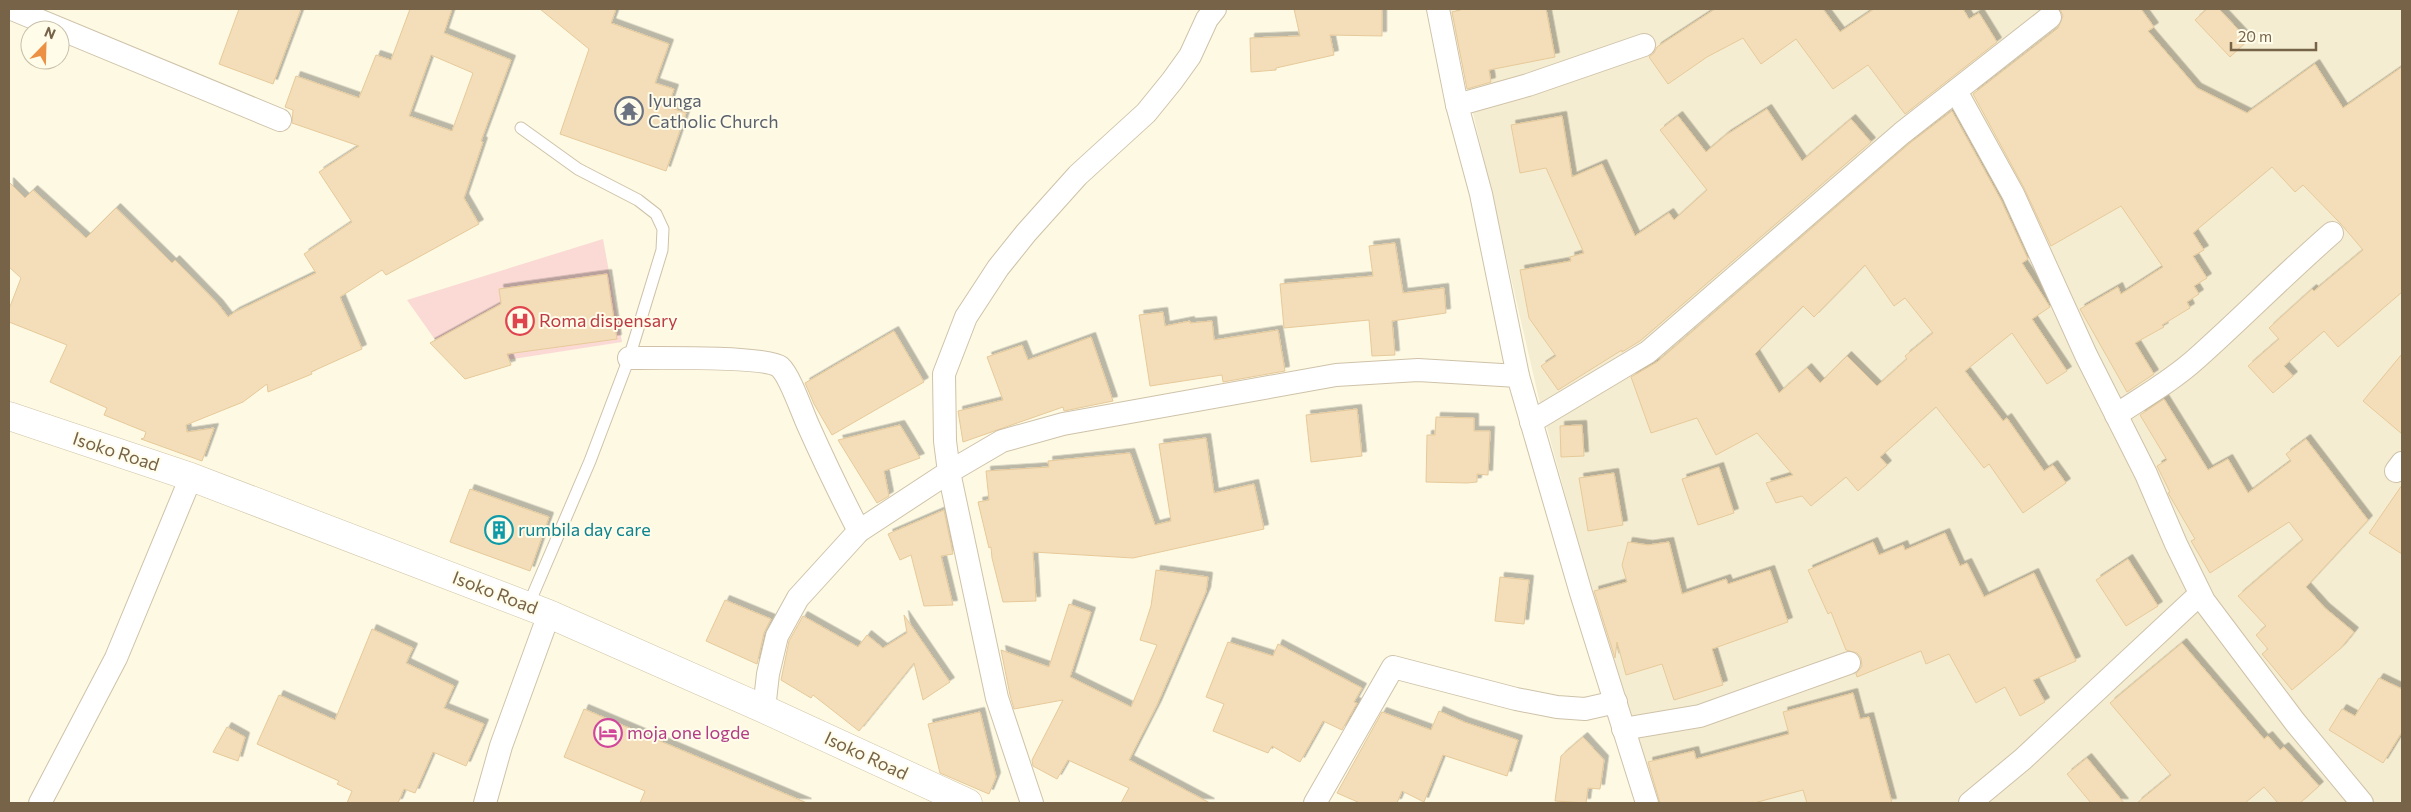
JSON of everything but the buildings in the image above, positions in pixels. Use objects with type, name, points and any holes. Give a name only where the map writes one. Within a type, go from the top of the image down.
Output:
[{"type":"street","points":[[12,9],[280,120]]},
{"type":"street","points":[[1438,9],[1457,105],[1480,194],[1518,376],[1581,592],[1647,803]]},
{"type":"street","points":[[1032,803],[997,698],[949,472],[945,440],[944,374],[966,317],[998,268],[1026,233],[1078,175],[1146,113],[1172,81],[1190,56],[1206,12]]},
{"type":"street","points":[[1532,422],[1648,352],[1902,133],[2050,17]]},
{"type":"street","points":[[1457,105],[1528,85],[1644,45]]},
{"type":"street","points":[[1956,91],[2014,194],[2086,355],[2200,594],[2295,722],[2362,803]]},
{"type":"street","points":[[2116,415],[2161,386],[2197,359],[2283,275],[2332,233]]},
{"type":"street","points":[[629,358],[719,359],[768,362],[780,367],[790,384],[859,531]]},
{"type":"street","points":[[764,709],[768,674],[777,636],[798,598],[859,531],[949,472],[1002,441],[1063,424],[1336,375],[1418,370],[1518,376]]},
{"type":"street","name":"Isoko Road","points":[[9,416],[191,477],[539,610],[764,709],[968,803]]},
{"type":"street","points":[[40,803],[116,658],[191,477]]},
{"type":"street","points":[[1970,803],[2023,759],[2200,594]]},
{"type":"street","points":[[485,803],[539,610]]},
{"type":"street","points":[[1623,729],[1700,716],[1850,663]]},
{"type":"street","points":[[1315,803],[1393,667],[1516,700],[1557,707],[1585,709],[1616,702]]},
{"type":"lane","points":[[521,128],[578,169],[638,200],[656,214],[663,228],[662,250],[629,358],[539,610]]},
{"type":"shaded area","points":[[1449,9],[2402,9],[2402,803],[1650,803],[1539,399]]},
{"type":"shaded area","name":"Roma dispensary","points":[[603,239],[622,342],[455,368],[407,300]]},
{"type":"place","name":"Iyunga Catholic Church","points":[[629,111]]},
{"type":"place","name":"Roma dispensary","points":[[520,321]]},
{"type":"place","name":"rumbila day care","points":[[499,530]]},
{"type":"place","name":"moja one logde","points":[[608,733]]}]
